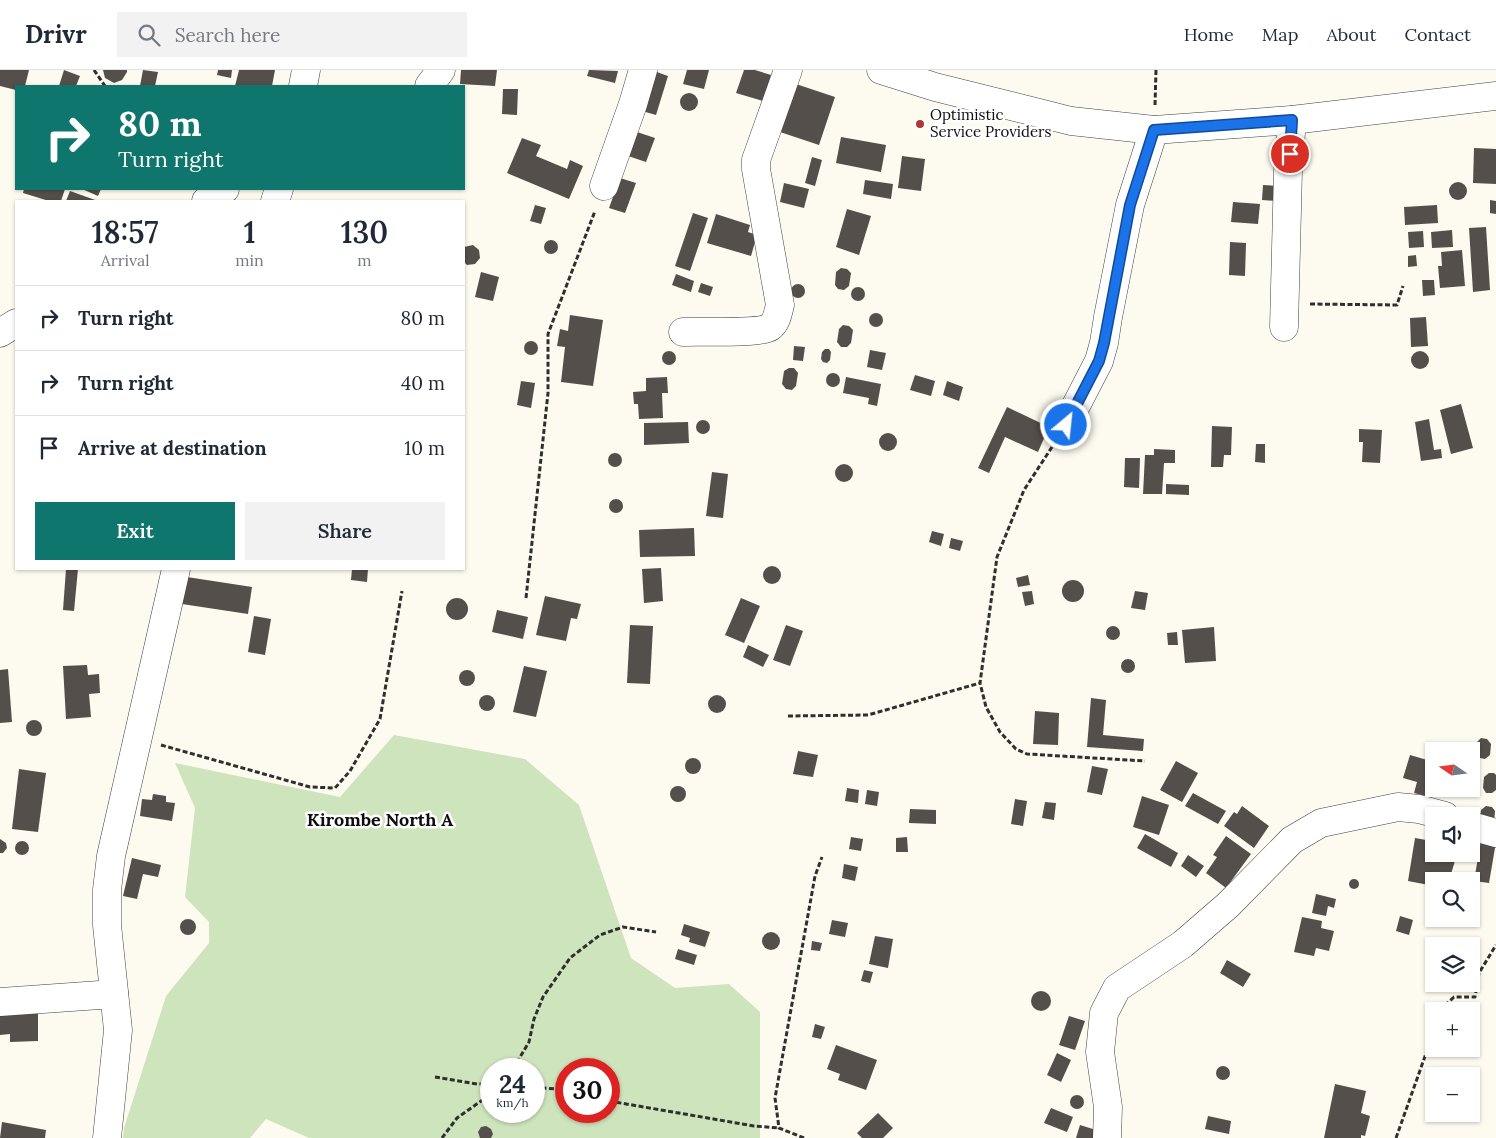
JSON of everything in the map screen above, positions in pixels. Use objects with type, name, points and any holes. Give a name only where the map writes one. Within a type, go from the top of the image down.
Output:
[{"type":"street","points":[[303,85],[306,70]]},
{"type":"street","points":[[430,85],[442,70]]},
{"type":"street","points":[[604,186],[643,70]]},
{"type":"street","points":[[683,332],[762,329],[770,327],[776,319],[780,305],[756,160],[788,70]]},
{"type":"street","points":[[881,70],[934,87],[1071,121],[1154,130],[1292,120],[1496,96]]},
{"type":"street","points":[[1284,315],[1288,171],[1292,120]]},
{"type":"street","points":[[1066,425],[1099,361],[1130,205],[1154,130]]},
{"type":"street","points":[[208,200],[223,190]]},
{"type":"street","points":[[0,333],[15,324]]},
{"type":"street","points":[[108,1138],[118,1030],[107,926],[107,890],[111,856],[176,570]]},
{"type":"street","points":[[1106,1138],[1108,1107],[1100,1052],[1104,1013],[1117,988],[1183,944],[1228,905],[1292,840],[1321,823],[1398,807],[1425,811]]},
{"type":"street","points":[[1480,829],[1496,833]]},
{"type":"street","points":[[0,1002],[114,994]]},
{"type":"path","points":[[94,70],[104,85]]},
{"type":"path","points":[[1154,130],[1156,70]]},
{"type":"path","points":[[526,598],[548,392],[548,334],[604,186]]},
{"type":"path","points":[[1284,315],[1397,305],[1403,286]]},
{"type":"path","points":[[1066,425],[1024,490],[997,557],[980,683],[986,707],[1000,732],[1016,749],[1027,754],[1145,761]]},
{"type":"path","points":[[139,739],[310,787],[335,788],[350,771],[380,719],[402,591]]},
{"type":"path","points":[[788,716],[868,715],[980,683]]},
{"type":"path","points":[[779,1128],[775,1098],[815,876],[822,857]]},
{"type":"path","points":[[520,1058],[529,1042],[534,1019],[543,997],[570,958],[600,935],[623,927],[656,932]]},
{"type":"path","points":[[1449,1002],[1454,997],[1475,997],[1479,973],[1496,945]]},
{"type":"path","points":[[1396,1138],[1425,1056]]},
{"type":"path","points":[[435,1077],[480,1083]]},
{"type":"path","points":[[442,1138],[457,1118],[480,1102]]},
{"type":"path","points":[[620,1103],[754,1126],[779,1128],[804,1138]]},
{"type":"green space","points":[[394,735],[525,759],[579,805],[631,958],[675,988],[729,984],[760,1012],[760,1138],[309,1138],[266,1119],[250,1138],[123,1138],[124,1128],[166,996],[209,943],[209,922],[185,897],[195,808],[175,763],[340,797]]},
{"type":"building","points":[[0,70],[29,70],[25,85],[15,85],[15,90],[0,86]]},
{"type":"building","points":[[64,70],[80,76],[76,85],[59,85]]},
{"type":"building","points":[[103,70],[127,70],[127,72],[122,80],[114,83],[105,78]]},
{"type":"building","points":[[143,70],[158,72],[155,85],[140,85]]},
{"type":"building","points":[[218,70],[232,70],[231,78],[217,75]]},
{"type":"building","points":[[239,70],[275,70],[272,85],[235,85]]},
{"type":"building","points":[[461,70],[497,70],[495,86],[460,84]]},
{"type":"building","points":[[589,70],[618,71],[615,83],[587,76]]},
{"type":"building","points":[[687,70],[709,70],[704,89],[683,84]]},
{"type":"building","points":[[744,70],[755,70],[771,75],[763,101],[736,93]]},
{"type":"building","points":[[654,71],[668,76],[656,115],[642,111]]},
{"type":"building","points":[[796,84],[835,97],[819,145],[780,132]]},
{"type":"building","points":[[503,89],[518,89],[517,115],[502,114]]},
{"type":"building","points":[[685,93],[693,93],[698,98],[696,109],[685,111],[680,106],[680,98]]},
{"type":"building","points":[[637,132],[655,138],[646,162],[628,156]]},
{"type":"building","points":[[841,137],[886,145],[881,172],[836,163]]},
{"type":"building","points":[[522,138],[541,145],[536,156],[567,169],[570,160],[583,166],[569,199],[507,173]]},
{"type":"building","points":[[1474,148],[1496,149],[1496,184],[1473,183]]},
{"type":"building","points":[[902,156],[925,159],[921,191],[898,188]]},
{"type":"building","points":[[812,157],[822,160],[815,186],[805,183]]},
{"type":"building","points":[[620,178],[636,183],[625,213],[609,208]]},
{"type":"building","points":[[865,180],[893,184],[891,199],[863,194]]},
{"type":"building","points":[[1454,182],[1462,182],[1467,187],[1465,198],[1454,200],[1449,195],[1449,187]]},
{"type":"building","points":[[784,183],[809,189],[804,208],[780,202]]},
{"type":"building","points":[[1263,185],[1278,186],[1277,201],[1262,200]]},
{"type":"building","points":[[24,190],[65,190],[61,200],[46,200],[23,193]]},
{"type":"building","points":[[84,190],[101,190],[98,196]]},
{"type":"building","points":[[70,191],[95,200],[66,200]]},
{"type":"building","points":[[1490,200],[1496,201],[1496,214],[1490,213]]},
{"type":"building","points":[[1233,202],[1260,204],[1258,224],[1231,222]]},
{"type":"building","points":[[535,205],[546,208],[541,224],[530,221]]},
{"type":"building","points":[[1437,205],[1438,223],[1405,225],[1404,207]]},
{"type":"building","points":[[847,209],[871,216],[859,255],[836,247]]},
{"type":"building","points":[[693,213],[708,218],[690,271],[675,266]]},
{"type":"building","points":[[716,214],[750,225],[748,232],[757,235],[751,256],[707,243]]},
{"type":"building","points":[[1486,227],[1490,290],[1473,292],[1469,228]]},
{"type":"building","points":[[1452,230],[1453,247],[1432,248],[1431,232]]},
{"type":"building","points":[[1423,231],[1424,247],[1409,248],[1408,232]]},
{"type":"building","points":[[551,240],[556,242],[558,247],[556,252],[551,254],[546,252],[544,247],[546,242]]},
{"type":"building","points":[[1230,242],[1246,243],[1245,276],[1229,275]]},
{"type":"building","points":[[473,245],[479,250],[480,258],[475,264],[467,265],[465,263],[465,247]]},
{"type":"building","points":[[1462,250],[1465,286],[1440,288],[1438,266],[1442,266],[1441,252]]},
{"type":"building","points":[[1416,255],[1417,266],[1408,267],[1408,256]]},
{"type":"building","points":[[841,268],[847,269],[851,273],[849,286],[844,290],[838,289],[835,285],[836,272]]},
{"type":"building","points":[[481,272],[499,277],[493,301],[475,297]]},
{"type":"building","points":[[676,274],[694,281],[691,292],[672,285]]},
{"type":"building","points":[[1422,280],[1434,280],[1435,295],[1423,296]]},
{"type":"building","points":[[701,283],[713,287],[710,296],[698,292]]},
{"type":"building","points":[[798,284],[803,286],[805,291],[803,296],[798,298],[793,296],[791,291],[793,286]]},
{"type":"building","points":[[858,287],[863,289],[865,294],[863,299],[858,301],[853,299],[851,294],[853,289]]},
{"type":"building","points":[[876,313],[881,315],[883,320],[881,325],[876,327],[871,325],[869,320],[871,315]]},
{"type":"building","points":[[570,315],[603,320],[593,386],[561,382],[565,347],[557,346],[560,329],[568,331]]},
{"type":"building","points":[[1426,317],[1428,346],[1411,347],[1410,318]]},
{"type":"building","points":[[843,325],[849,326],[853,330],[851,343],[847,347],[841,347],[837,342],[839,329]]},
{"type":"building","points":[[528,341],[534,341],[538,348],[534,355],[528,355],[524,351],[524,345]]},
{"type":"building","points":[[794,346],[805,347],[803,361],[793,360]]},
{"type":"building","points":[[825,349],[829,349],[831,352],[830,360],[827,363],[821,359],[822,352]]},
{"type":"building","points":[[870,350],[886,353],[882,370],[867,367]]},
{"type":"building","points":[[669,351],[674,353],[676,358],[674,363],[669,365],[664,363],[662,358],[664,353]]},
{"type":"building","points":[[1416,351],[1424,351],[1429,356],[1427,367],[1416,369],[1411,364],[1411,356]]},
{"type":"building","points":[[794,368],[798,373],[796,386],[792,390],[786,389],[782,384],[784,371]]},
{"type":"building","points":[[833,373],[838,375],[840,380],[838,385],[833,387],[828,385],[826,380],[828,375]]},
{"type":"building","points":[[915,375],[935,381],[931,396],[910,390]]},
{"type":"building","points":[[667,377],[668,393],[662,393],[663,418],[639,419],[638,404],[634,404],[633,392],[646,391],[646,378]]},
{"type":"building","points":[[846,377],[881,384],[877,406],[868,404],[869,398],[843,393]]},
{"type":"building","points":[[521,381],[535,383],[531,408],[517,405]]},
{"type":"building","points":[[947,381],[963,387],[959,401],[943,395]]},
{"type":"building","points":[[1461,404],[1473,448],[1451,454],[1440,410]]},
{"type":"building","points":[[1007,407],[1049,427],[1038,452],[1005,437],[989,473],[978,468]]},
{"type":"building","points":[[1429,419],[1434,450],[1441,449],[1442,458],[1421,461],[1415,422]]},
{"type":"building","points":[[703,420],[708,422],[710,427],[708,432],[703,434],[698,432],[696,427],[698,422]]},
{"type":"building","points":[[688,422],[689,443],[644,445],[644,423]]},
{"type":"building","points":[[1212,426],[1232,427],[1231,455],[1224,455],[1223,467],[1211,467]]},
{"type":"building","points":[[1359,429],[1382,430],[1380,463],[1362,462],[1363,442],[1359,442]]},
{"type":"building","points":[[884,433],[892,433],[897,438],[895,449],[884,451],[879,446],[879,438]]},
{"type":"building","points":[[1256,444],[1265,444],[1265,463],[1255,462]]},
{"type":"building","points":[[1154,449],[1175,450],[1175,463],[1164,463],[1162,494],[1143,494],[1145,455],[1154,455]]},
{"type":"building","points":[[615,453],[620,455],[622,460],[620,465],[615,467],[610,465],[608,460],[610,455]]},
{"type":"building","points":[[1125,458],[1140,458],[1139,488],[1124,487]]},
{"type":"building","points":[[840,464],[848,464],[853,469],[851,480],[840,482],[835,477],[835,469]]},
{"type":"building","points":[[712,472],[728,474],[723,518],[706,516]]},
{"type":"building","points":[[1166,484],[1189,485],[1189,495],[1166,494]]},
{"type":"building","points":[[616,499],[621,501],[623,506],[621,511],[616,513],[611,511],[609,506],[611,501]]},
{"type":"building","points":[[694,528],[695,556],[640,557],[639,530]]},
{"type":"building","points":[[932,531],[944,534],[941,546],[929,542]]},
{"type":"building","points":[[951,538],[963,541],[960,551],[949,548]]},
{"type":"building","points":[[768,566],[776,566],[781,571],[779,582],[768,584],[763,579],[763,571]]},
{"type":"building","points":[[661,568],[663,601],[644,603],[642,569]]},
{"type":"building","points":[[66,570],[78,570],[74,611],[63,610]]},
{"type":"building","points":[[352,570],[368,570],[367,582],[351,580]]},
{"type":"building","points":[[1028,575],[1030,585],[1018,587],[1016,578]]},
{"type":"building","points":[[187,577],[252,587],[248,614],[182,604]]},
{"type":"building","points":[[1073,580],[1081,583],[1084,591],[1081,599],[1073,602],[1065,599],[1062,591],[1065,583]]},
{"type":"building","points":[[1032,591],[1034,604],[1025,606],[1022,592]]},
{"type":"building","points":[[1135,591],[1148,593],[1145,610],[1131,608]]},
{"type":"building","points":[[545,596],[581,604],[577,619],[571,618],[566,641],[536,635]]},
{"type":"building","points":[[457,598],[465,601],[468,609],[465,617],[457,620],[449,617],[446,609],[449,601]]},
{"type":"building","points":[[741,598],[760,606],[744,643],[725,635]]},
{"type":"building","points":[[497,610],[528,617],[523,639],[492,632]]},
{"type":"building","points":[[254,616],[271,619],[265,655],[248,652]]},
{"type":"building","points":[[630,625],[653,626],[650,684],[627,683]]},
{"type":"building","points":[[786,625],[803,631],[790,666],[773,660]]},
{"type":"building","points":[[1110,626],[1116,626],[1120,633],[1116,640],[1110,640],[1106,636],[1106,630]]},
{"type":"building","points":[[1214,627],[1216,661],[1185,663],[1182,630]]},
{"type":"building","points":[[1177,632],[1178,645],[1168,645],[1167,633]]},
{"type":"building","points":[[748,645],[769,655],[763,667],[743,657]]},
{"type":"building","points":[[1125,659],[1131,659],[1135,666],[1131,673],[1125,673],[1121,669],[1121,663]]},
{"type":"building","points":[[87,665],[88,675],[99,674],[100,693],[89,694],[91,717],[66,719],[63,666]]},
{"type":"building","points":[[524,666],[547,671],[536,717],[513,712]]},
{"type":"building","points":[[8,669],[12,722],[0,723],[0,670]]},
{"type":"building","points":[[464,670],[470,670],[475,675],[473,684],[464,686],[459,681],[459,675]]},
{"type":"building","points":[[484,695],[490,695],[495,700],[493,709],[484,711],[479,706],[479,700]]},
{"type":"building","points":[[717,695],[723,698],[726,704],[723,710],[717,713],[711,710],[708,704],[711,698]]},
{"type":"building","points":[[1091,698],[1106,700],[1103,735],[1144,739],[1143,751],[1087,747]]},
{"type":"building","points":[[1035,711],[1059,713],[1058,745],[1033,744]]},
{"type":"building","points":[[31,720],[37,720],[42,725],[40,734],[31,736],[26,731],[26,725]]},
{"type":"building","points":[[1481,738],[1487,739],[1491,744],[1490,755],[1485,759],[1480,758],[1480,742],[1477,742]]},
{"type":"building","points":[[798,751],[818,755],[813,777],[793,774]]},
{"type":"building","points":[[1410,755],[1425,759],[1425,796],[1414,793],[1417,782],[1403,778]]},
{"type":"building","points":[[690,758],[696,758],[701,763],[699,772],[690,774],[685,769],[685,763]]},
{"type":"building","points":[[1176,761],[1198,773],[1182,802],[1160,790]]},
{"type":"building","points":[[1092,766],[1108,769],[1102,795],[1087,792]]},
{"type":"building","points":[[19,769],[46,773],[38,832],[12,829]]},
{"type":"building","points":[[1489,773],[1496,775],[1496,790],[1492,793],[1486,793],[1483,788],[1484,777]]},
{"type":"building","points":[[675,786],[681,786],[686,791],[684,800],[675,802],[670,797],[670,791]]},
{"type":"building","points":[[847,788],[859,790],[858,803],[845,801]]},
{"type":"building","points":[[867,790],[879,792],[877,806],[865,804]]},
{"type":"building","points":[[1193,793],[1226,811],[1218,824],[1185,806]]},
{"type":"building","points":[[153,794],[166,796],[166,802],[175,803],[172,821],[140,816],[142,799],[152,800]]},
{"type":"building","points":[[1142,796],[1169,805],[1159,835],[1133,827]]},
{"type":"building","points":[[1015,799],[1027,801],[1023,826],[1011,824]]},
{"type":"building","points":[[1045,802],[1056,803],[1054,820],[1042,818]]},
{"type":"building","points":[[1242,806],[1269,826],[1254,848],[1224,826],[1234,812],[1237,814]]},
{"type":"building","points":[[1486,806],[1492,807],[1495,811],[1494,823],[1480,821],[1481,810]]},
{"type":"building","points":[[910,809],[936,810],[936,824],[909,823]]},
{"type":"building","points":[[1145,834],[1178,853],[1171,867],[1137,848]]},
{"type":"building","points":[[1226,836],[1251,854],[1226,888],[1206,873],[1217,857],[1213,855]]},
{"type":"building","points":[[851,837],[863,839],[861,851],[849,849]]},
{"type":"building","points":[[907,837],[908,852],[896,852],[896,838]]},
{"type":"building","points":[[1415,838],[1425,840],[1425,862],[1455,862],[1452,872],[1425,872],[1425,884],[1408,881]]},
{"type":"building","points":[[0,839],[6,843],[7,848],[3,853],[0,853]]},
{"type":"building","points":[[1481,840],[1496,842],[1489,883],[1480,882],[1480,872],[1476,872],[1477,862],[1480,862]]},
{"type":"building","points":[[22,841],[27,843],[29,848],[27,853],[22,855],[17,853],[15,848],[17,843]]},
{"type":"building","points":[[1188,855],[1204,866],[1196,877],[1181,866]]},
{"type":"building","points":[[132,858],[161,865],[158,877],[143,874],[137,899],[123,896]]},
{"type":"building","points":[[844,864],[858,867],[855,881],[842,878]]},
{"type":"building","points":[[1352,879],[1356,879],[1359,884],[1358,888],[1352,889],[1349,886],[1349,882]]},
{"type":"building","points":[[1316,894],[1336,899],[1334,908],[1328,906],[1326,916],[1312,913]]},
{"type":"building","points":[[1400,916],[1413,920],[1409,935],[1396,931]]},
{"type":"building","points":[[1302,917],[1322,921],[1321,928],[1334,931],[1329,951],[1316,948],[1314,956],[1294,952]]},
{"type":"building","points":[[185,919],[191,919],[196,924],[194,933],[185,935],[180,930],[180,924]]},
{"type":"building","points":[[832,920],[848,923],[845,937],[829,934]]},
{"type":"building","points":[[684,924],[710,932],[705,947],[689,942],[690,938],[681,935]]},
{"type":"building","points":[[767,932],[775,932],[780,937],[778,948],[767,950],[762,945],[762,937]]},
{"type":"building","points":[[875,936],[893,939],[888,968],[869,964]]},
{"type":"building","points":[[812,941],[822,943],[820,951],[811,950]]},
{"type":"building","points":[[678,949],[697,955],[694,965],[675,959]]},
{"type":"building","points":[[1227,960],[1251,974],[1243,987],[1220,973]]},
{"type":"building","points":[[864,970],[873,972],[870,983],[861,981]]},
{"type":"building","points":[[1037,991],[1045,991],[1051,997],[1051,1005],[1045,1011],[1037,1011],[1031,1005],[1031,997]]},
{"type":"building","points":[[38,1011],[38,1041],[10,1042],[10,1034],[0,1035],[0,1013]]},
{"type":"building","points":[[1069,1016],[1085,1021],[1075,1050],[1059,1045]]},
{"type":"building","points":[[815,1024],[825,1027],[821,1039],[812,1037]]},
{"type":"building","points":[[836,1045],[877,1060],[866,1090],[838,1080],[840,1074],[827,1069]]},
{"type":"building","points":[[1057,1053],[1071,1060],[1061,1082],[1047,1075]]},
{"type":"building","points":[[1220,1066],[1226,1066],[1230,1073],[1226,1080],[1220,1080],[1216,1076],[1216,1070]]},
{"type":"building","points":[[1335,1084],[1366,1091],[1361,1113],[1370,1116],[1365,1136],[1361,1135],[1361,1138],[1324,1138]]},
{"type":"building","points":[[1074,1095],[1080,1095],[1084,1102],[1080,1109],[1074,1109],[1070,1105],[1070,1099]]},
{"type":"building","points":[[1051,1108],[1073,1117],[1067,1132],[1044,1123]]},
{"type":"building","points":[[878,1113],[893,1128],[883,1138],[862,1138],[857,1133]]},
{"type":"building","points":[[1208,1116],[1231,1121],[1229,1134],[1205,1129]]},
{"type":"building","points":[[2,1122],[46,1130],[45,1138],[0,1138]]},
{"type":"building","points":[[1080,1125],[1096,1130],[1094,1138],[1076,1138]]},
{"type":"building","points":[[486,1126],[491,1129],[493,1134],[491,1138],[480,1138],[478,1132],[481,1127]]},
{"type":"place","name":"Optimistic Service Providers","points":[[920,124]]},
{"type":"district","name":"Kirombe North A","points":[[380,820]]},
{"type":"route","points":[[1066,425],[1099,361],[1130,205],[1154,130],[1292,120],[1290,154]]}]
